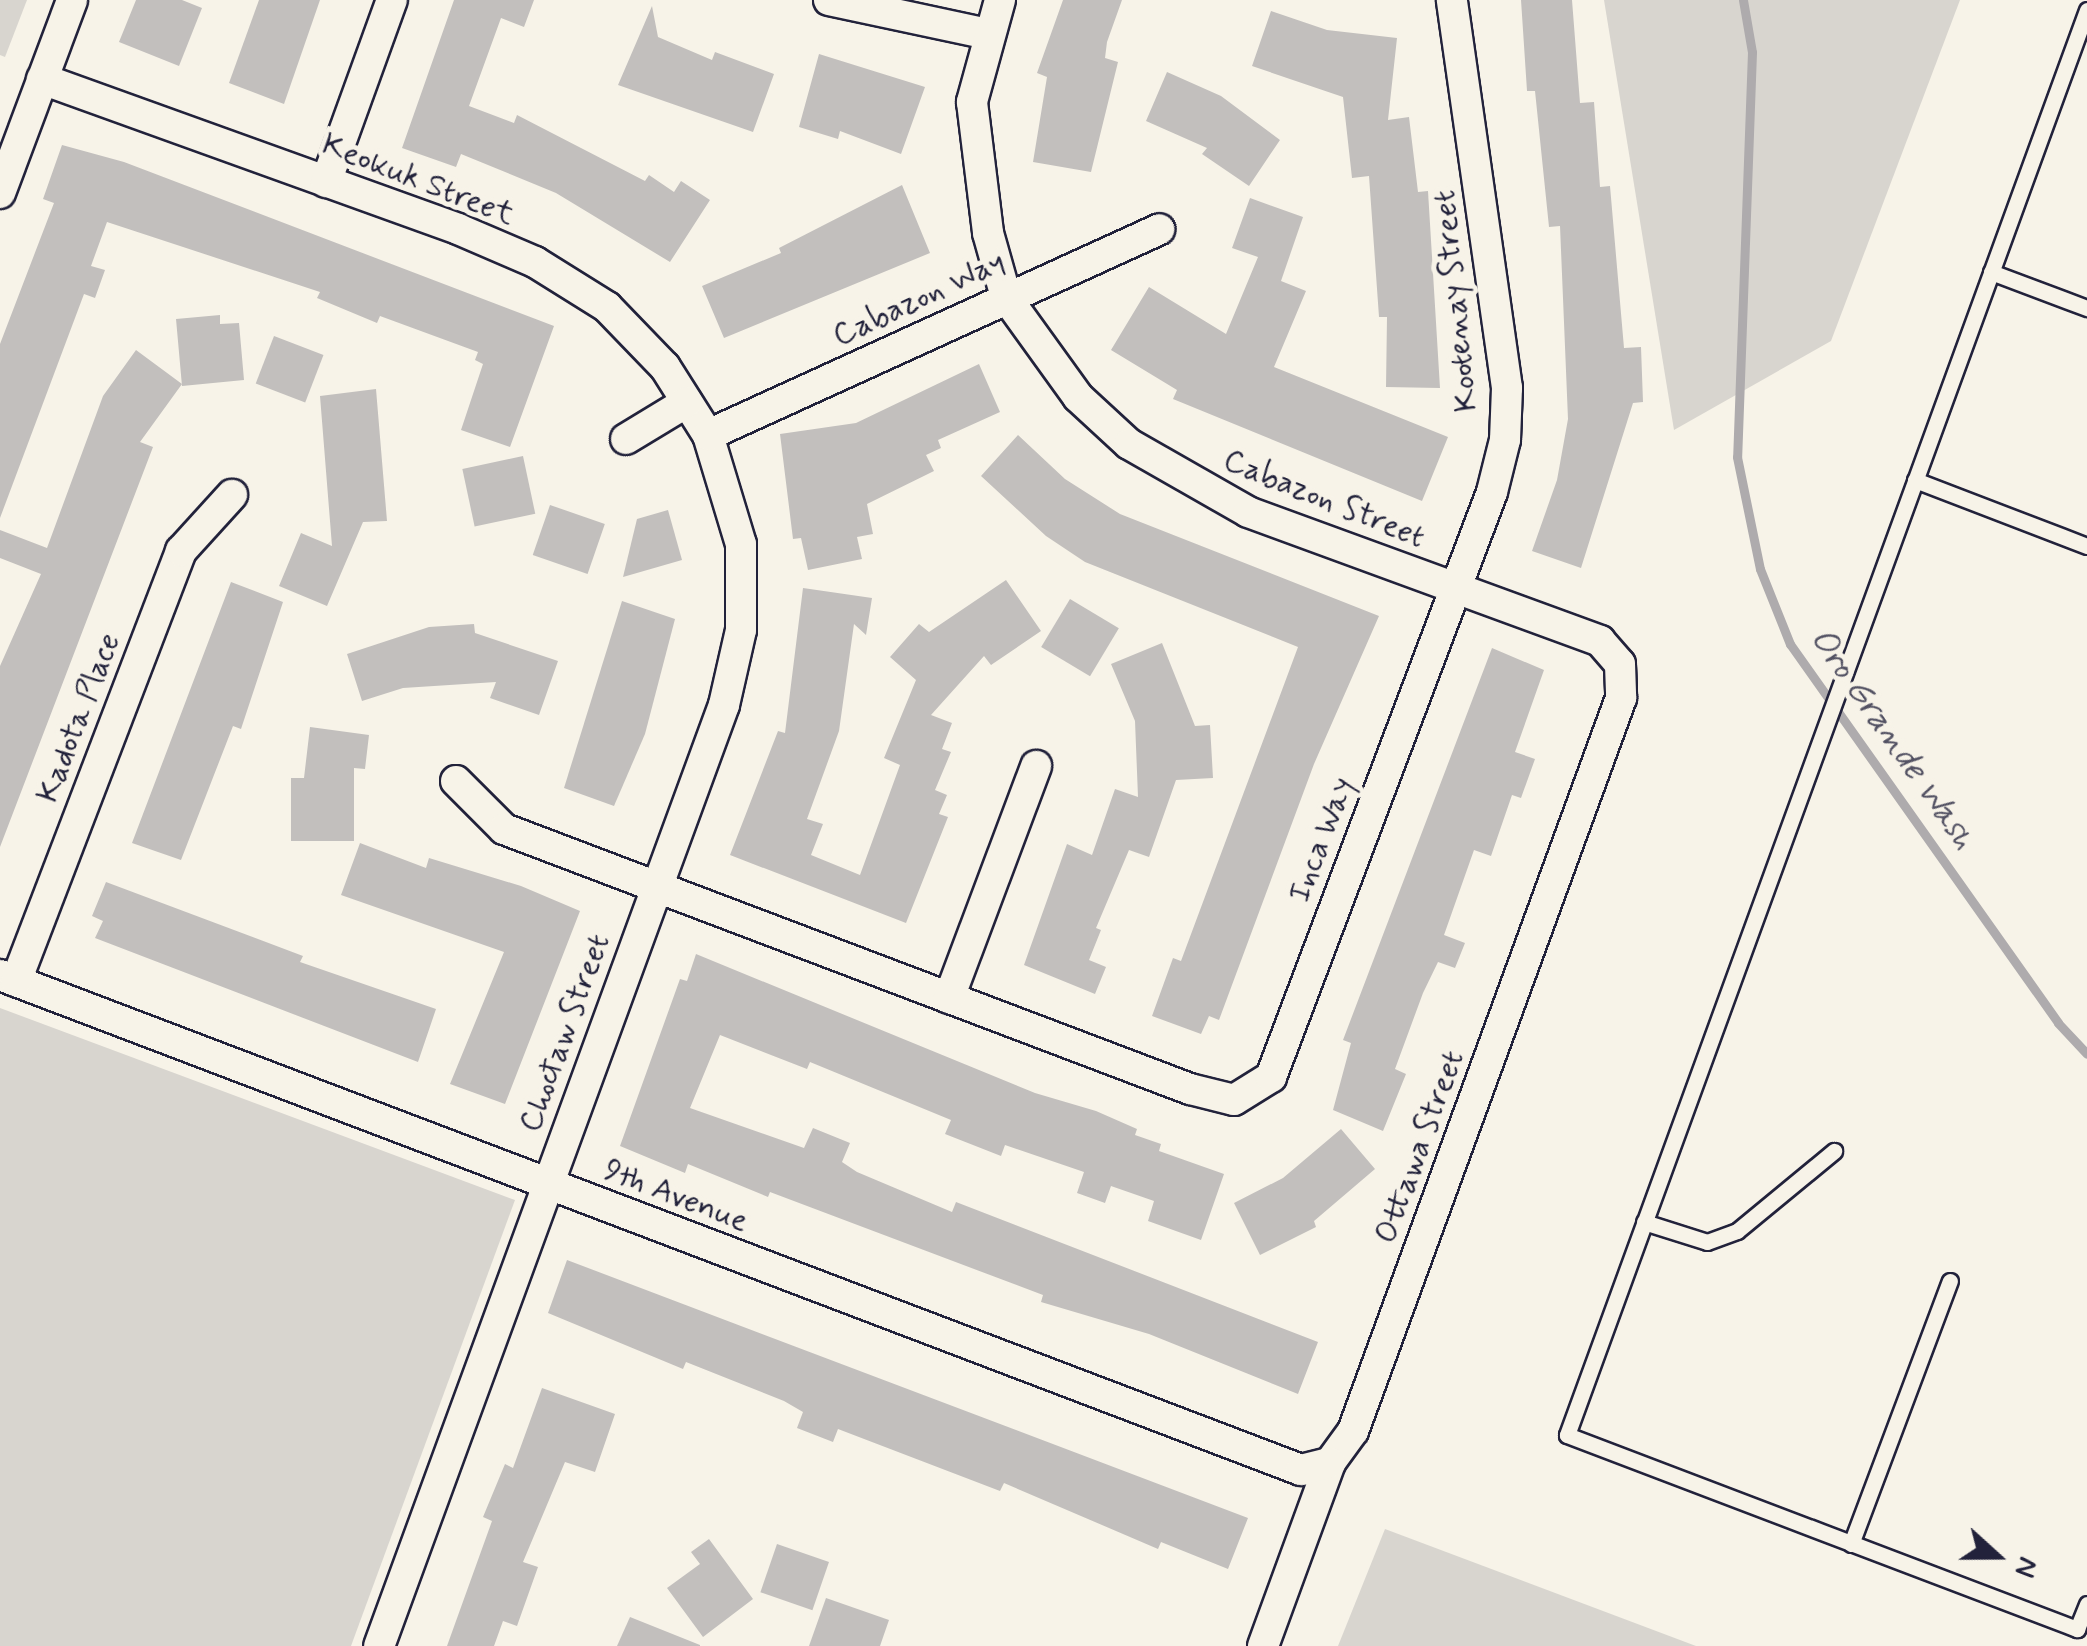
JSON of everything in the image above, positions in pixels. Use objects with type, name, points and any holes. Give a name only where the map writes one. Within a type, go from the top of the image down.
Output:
[{"type":"street","points":[[0,192],[72,0]]},
{"type":"street","points":[[326,182],[392,0]]},
{"type":"street","points":[[829,0],[988,34]]},
{"type":"street","name":"Cabazon Street","points":[[1000,0],[972,102],[975,156],[1006,296],[1078,398],[1129,444],[1248,512],[1600,641],[1620,664]]},
{"type":"street","name":"Kootenay Street","points":[[1452,0],[1507,388],[1504,440],[1492,492],[1454,587]]},
{"type":"street","name":"Keokuk Street","points":[[42,79],[536,262],[607,306],[665,367],[708,435]]},
{"type":"street","name":"Cabazon Way","points":[[708,435],[1159,229]]},
{"type":"street","points":[[626,440],[687,402]]},
{"type":"street","name":"Choctaw Street","points":[[378,1646],[724,705],[741,630],[741,544],[708,435]]},
{"type":"street","name":"Kadota Place","points":[[8,978],[181,551],[232,494]]},
{"type":"street","name":"Inca Way","points":[[949,998],[1234,1100],[1270,1077],[1454,587]]},
{"type":"street","name":"Ottawa Street","points":[[1263,1646],[1330,1464],[1352,1432],[1621,698],[1620,664]]},
{"type":"street","points":[[456,781],[504,829],[949,998],[1036,766]]},
{"type":"street","name":"9th Avenue","points":[[8,978],[1301,1470],[1330,1464]]},
{"type":"lane","points":[[2087,10],[1567,1435],[2077,1630],[2087,1604]]},
{"type":"lane","points":[[2070,57],[2087,64]]},
{"type":"lane","points":[[1991,272],[2087,308]]},
{"type":"lane","points":[[1915,480],[2087,546]]},
{"type":"lane","points":[[1644,1222],[1692,1240],[1722,1236],[1765,1214],[1834,1151]]},
{"type":"lane","points":[[1851,1544],[1950,1281]]},
{"type":"shaded area","points":[[0,0],[27,0],[5,57],[0,55]]},
{"type":"shaded area","points":[[1604,0],[1960,0],[1831,341],[1674,430]]},
{"type":"shaded area","points":[[0,1008],[515,1200],[351,1646],[0,1646]]},
{"type":"shaded area","points":[[1385,1529],[1696,1646],[1338,1646]]},
{"type":"building","points":[[136,0],[182,0],[202,8],[179,66],[119,42]]},
{"type":"building","points":[[259,0],[320,0],[284,104],[229,83]]},
{"type":"building","points":[[454,0],[534,0],[524,27],[501,18],[469,106],[514,123],[517,115],[645,181],[649,175],[674,192],[681,181],[710,200],[670,262],[556,193],[461,154],[456,167],[402,148]]},
{"type":"building","points":[[1063,0],[1122,0],[1107,42],[1105,58],[1118,62],[1091,172],[1033,162],[1047,77],[1037,73]]},
{"type":"building","points":[[1521,0],[1572,0],[1580,103],[1594,102],[1600,187],[1610,186],[1624,348],[1641,347],[1643,402],[1633,403],[1581,568],[1532,551],[1557,480],[1568,419],[1560,226],[1549,227],[1535,91],[1527,91]]},
{"type":"building","points":[[652,6],[658,37],[712,60],[715,52],[774,74],[753,132],[618,85]]},
{"type":"building","points":[[1271,11],[1327,30],[1397,38],[1388,120],[1409,117],[1418,192],[1428,191],[1440,388],[1386,387],[1387,317],[1379,317],[1369,176],[1352,178],[1343,97],[1252,66]]},
{"type":"building","points":[[819,54],[925,87],[901,154],[840,131],[838,139],[799,127]]},
{"type":"building","points":[[1167,72],[1221,96],[1280,140],[1249,186],[1202,154],[1207,148],[1146,121]]},
{"type":"building","points":[[62,145],[124,162],[554,326],[510,447],[461,430],[483,364],[475,360],[478,352],[380,316],[377,323],[317,298],[320,292],[107,222],[91,266],[105,270],[95,298],[84,294],[0,518],[0,344],[54,203],[43,199]]},
{"type":"building","points":[[902,185],[930,253],[724,338],[702,286],[781,253],[779,248]]},
{"type":"building","points":[[1250,198],[1303,217],[1281,281],[1306,291],[1274,367],[1448,437],[1422,501],[1173,399],[1177,390],[1111,350],[1149,287],[1226,334],[1258,257],[1232,248]]},
{"type":"building","points":[[220,315],[220,324],[239,323],[244,380],[182,386],[176,319]]},
{"type":"building","points":[[274,336],[323,355],[305,403],[256,384]]},
{"type":"building","points":[[136,350],[182,384],[140,442],[153,447],[0,847],[0,666],[41,574],[0,558],[0,530],[47,548],[103,396]]},
{"type":"building","points":[[979,364],[1000,412],[938,440],[941,448],[926,455],[934,471],[867,504],[873,534],[857,537],[862,559],[808,570],[801,538],[793,539],[780,434],[856,423]]},
{"type":"building","points":[[376,389],[387,521],[363,522],[327,606],[279,586],[301,533],[332,546],[320,396]]},
{"type":"building","points":[[1018,435],[1065,479],[1120,514],[1379,616],[1314,764],[1219,1020],[1209,1016],[1201,1034],[1152,1016],[1173,958],[1181,961],[1298,647],[1085,562],[1046,536],[981,476]]},
{"type":"building","points":[[523,456],[535,514],[475,527],[462,469]]},
{"type":"building","points":[[550,505],[605,524],[588,574],[533,555]]},
{"type":"building","points":[[668,510],[682,560],[623,577],[637,519]]},
{"type":"building","points":[[1006,580],[1041,631],[991,665],[984,656],[931,715],[952,723],[942,749],[951,752],[935,790],[947,795],[939,814],[948,817],[906,923],[730,855],[778,731],[785,733],[803,588],[872,598],[866,635],[854,624],[839,731],[807,819],[823,824],[811,855],[860,875],[900,765],[884,758],[916,680],[890,657],[919,624],[929,632]]},
{"type":"building","points":[[231,582],[283,602],[241,729],[233,726],[181,860],[132,843]]},
{"type":"building","points":[[1070,599],[1119,628],[1090,676],[1041,647]]},
{"type":"building","points":[[622,601],[675,619],[645,734],[614,806],[564,788]]},
{"type":"building","points":[[474,624],[475,633],[558,661],[539,715],[490,698],[496,682],[403,688],[362,701],[347,654],[429,627]]},
{"type":"building","points":[[1162,643],[1195,726],[1210,725],[1213,778],[1176,780],[1149,857],[1129,850],[1096,928],[1101,930],[1089,960],[1106,967],[1095,994],[1024,965],[1067,844],[1092,855],[1115,789],[1138,797],[1135,721],[1111,664]]},
{"type":"building","points":[[1492,648],[1544,670],[1515,752],[1535,759],[1521,798],[1512,795],[1491,856],[1474,850],[1444,935],[1465,943],[1455,968],[1438,962],[1423,993],[1395,1069],[1406,1074],[1383,1131],[1333,1110],[1351,1043],[1343,1040]]},
{"type":"building","points":[[310,727],[369,735],[365,769],[354,768],[354,841],[291,841],[291,778],[304,778]]},
{"type":"building","points":[[360,843],[426,868],[429,858],[521,886],[580,911],[505,1104],[450,1084],[504,952],[341,895]]},
{"type":"building","points":[[106,882],[303,956],[300,962],[436,1009],[418,1062],[95,938],[103,921],[92,916]]},
{"type":"building","points":[[696,954],[1035,1093],[1096,1111],[1137,1129],[1135,1135],[1161,1144],[1159,1151],[1224,1174],[1201,1240],[1148,1221],[1154,1201],[1111,1186],[1105,1203],[1077,1193],[1084,1172],[1005,1145],[1001,1156],[945,1134],[951,1120],[810,1062],[807,1069],[720,1035],[690,1108],[804,1148],[813,1128],[850,1143],[842,1162],[857,1172],[952,1212],[956,1202],[1318,1342],[1298,1394],[1149,1334],[1041,1302],[1043,1295],[770,1192],[768,1197],[688,1164],[685,1173],[620,1146],[680,979],[687,981]]},
{"type":"building","points":[[1341,1129],[1375,1169],[1314,1221],[1316,1227],[1260,1255],[1234,1203],[1283,1178]]},
{"type":"building","points":[[567,1260],[1248,1518],[1228,1569],[1161,1542],[1158,1549],[1004,1483],[1000,1491],[838,1429],[833,1442],[797,1428],[803,1412],[784,1401],[686,1362],[683,1369],[548,1313]]},
{"type":"building","points":[[542,1388],[615,1414],[595,1472],[565,1462],[523,1562],[538,1567],[517,1626],[503,1621],[494,1646],[447,1646],[492,1521],[483,1517],[505,1464],[513,1468]]},
{"type":"building","points":[[709,1539],[753,1599],[703,1637],[667,1588],[700,1564],[691,1552]]},
{"type":"building","points":[[777,1544],[829,1562],[812,1610],[760,1592]]},
{"type":"building","points":[[826,1598],[889,1620],[880,1646],[809,1646]]},
{"type":"building","points":[[630,1617],[700,1645],[700,1646],[617,1646]]},
{"type":"waterway","name":"Oro Grande Wash","points":[[1743,0],[1752,52],[1737,457],[1760,569],[1790,644],[2058,1023],[2087,1054]]}]
